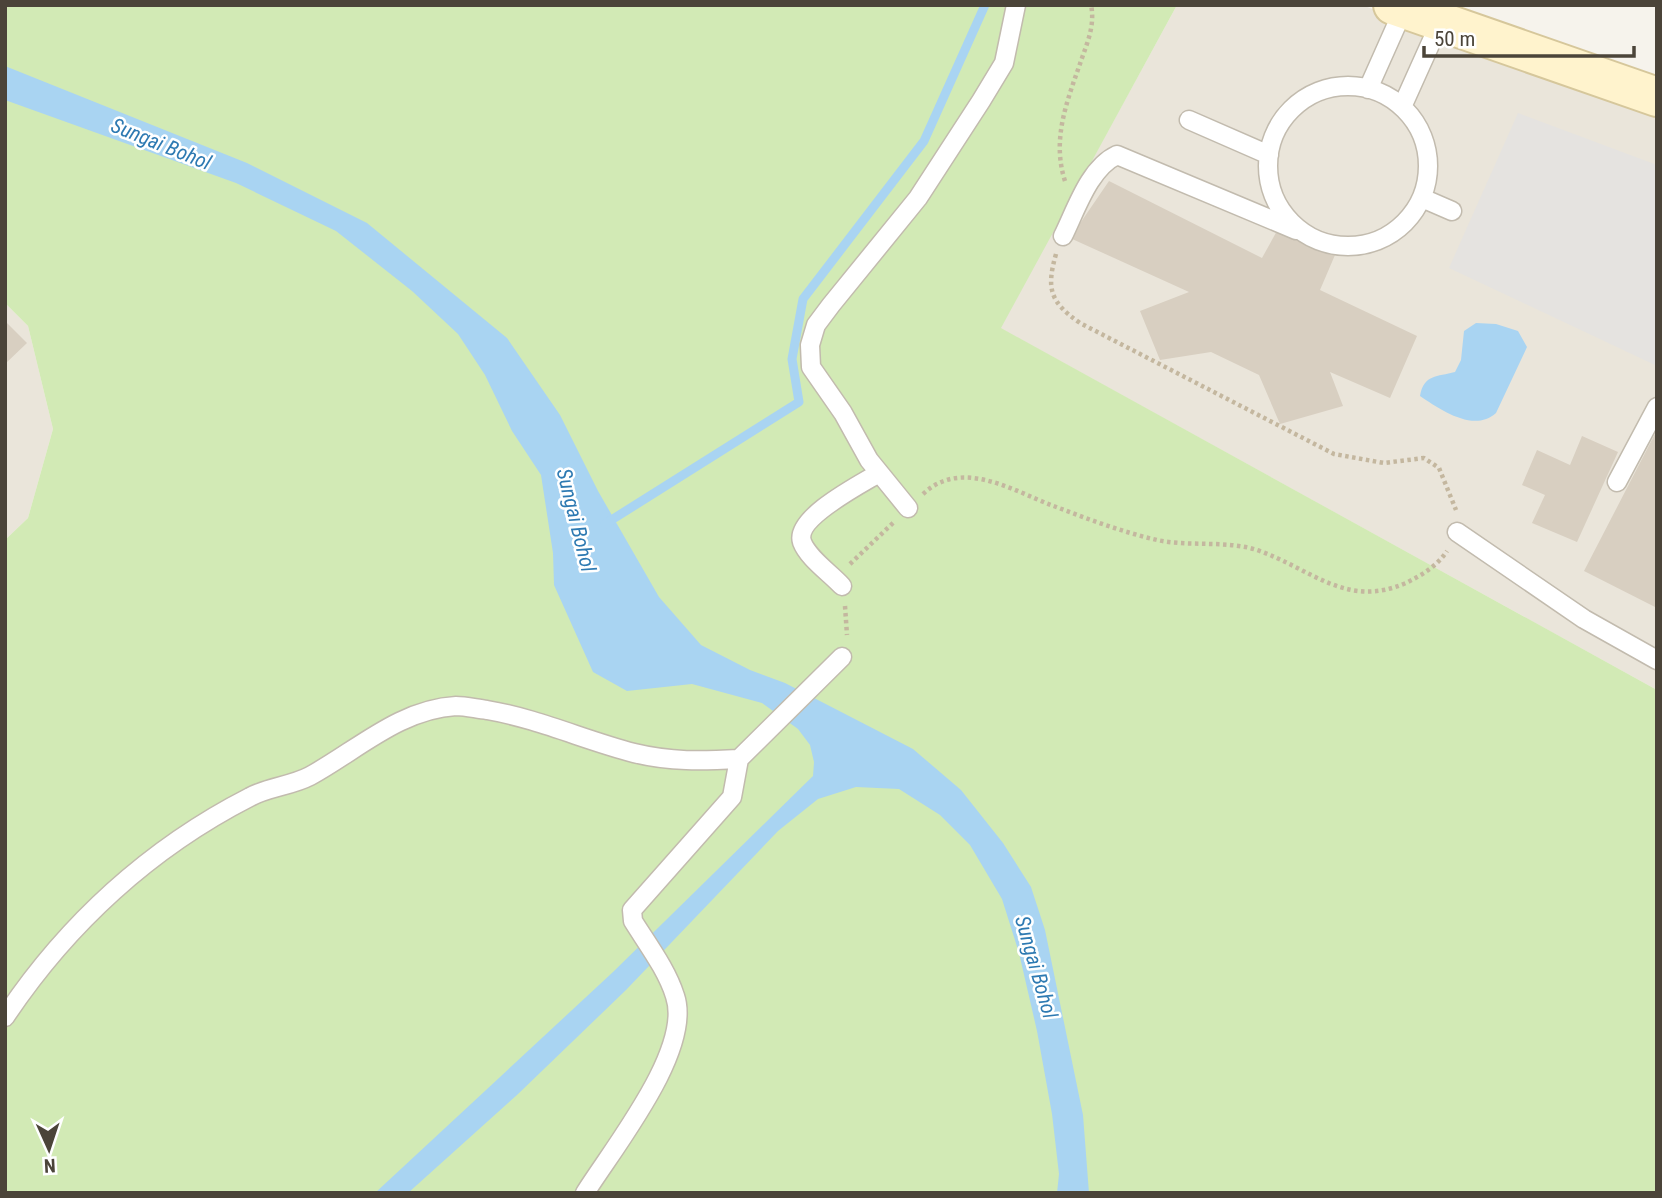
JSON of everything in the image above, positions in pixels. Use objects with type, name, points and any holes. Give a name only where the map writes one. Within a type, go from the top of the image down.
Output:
[{"type":"main road","points":[[1401,6],[1443,13],[1657,97]]},
{"type":"lane","points":[[908,508],[879,473],[811,367],[810,345],[816,325],[918,198],[981,101],[1004,63],[1016,5]]},
{"type":"lane","points":[[1368,89],[1401,6]]},
{"type":"lane","points":[[1402,107],[1443,13]]},
{"type":"lane","points":[[1063,236],[1095,174],[1104,161],[1116,155],[1327,243],[1350,246],[1372,242],[1393,232],[1410,217],[1422,198],[1428,174],[1426,149],[1417,126],[1402,107],[1368,89],[1346,86],[1324,90],[1287,113],[1275,133],[1269,155],[1268,178],[1275,200],[1288,220],[1306,234]]},
{"type":"lane","points":[[1189,120],[1269,155]]},
{"type":"lane","points":[[1422,198],[1452,211]]},
{"type":"lane","points":[[1617,482],[1657,407]]},
{"type":"lane","points":[[842,586],[805,548],[801,538],[803,528],[812,516],[879,473]]},
{"type":"lane","points":[[1457,532],[1584,619],[1657,660]]},
{"type":"lane","points":[[585,1193],[666,1065],[678,1017],[676,997],[633,921],[632,910],[732,797],[739,759],[842,657]]},
{"type":"lane","points":[[5,1017],[58,947],[92,909],[127,876],[253,795],[308,777],[403,720],[434,709],[458,706],[523,716],[632,752],[672,761],[739,759]]},
{"type":"path","points":[[842,657],[847,637],[847,614],[842,586],[847,567],[930,487],[951,478],[976,478],[1008,486],[1052,505],[1159,541],[1255,550],[1344,589],[1365,593],[1390,589],[1429,570],[1452,545],[1457,532],[1456,510],[1447,483],[1439,468],[1424,458],[1384,463],[1334,454],[1080,323],[1062,310],[1052,296],[1050,279],[1063,236],[1066,200],[1058,139],[1089,39],[1094,18],[1091,5]]},
{"type":"shaded area","points":[[1177,5],[1362,5],[1657,118],[1657,690],[1000,328]]},
{"type":"shaded area","points":[[1518,113],[1657,165],[1655,365],[1449,268]]},
{"type":"shaded area","points":[[5,303],[28,326],[53,429],[28,518],[5,540]]},
{"type":"green space","points":[[5,5],[1177,5],[1001,328],[1657,690],[1657,1193],[5,1193],[5,540],[28,518],[53,429],[28,326],[5,303]]},
{"type":"water","name":"Sungai Bohol","points":[[5,66],[247,163],[367,223],[507,338],[560,415],[598,491],[659,597],[701,645],[750,670],[785,683],[913,749],[961,790],[1003,843],[1031,887],[1045,930],[1083,1115],[1089,1193],[1057,1193],[1059,1174],[1052,1114],[1037,1031],[1019,953],[1002,899],[970,845],[940,815],[899,789],[856,787],[818,799],[778,831],[626,990],[517,1095],[408,1193],[375,1193],[613,972],[813,776],[814,762],[810,745],[798,729],[762,703],[692,684],[627,691],[593,672],[554,585],[553,553],[541,475],[512,431],[485,375],[458,334],[412,291],[336,231],[236,183],[5,100]]},
{"type":"water","points":[[1476,323],[1496,324],[1518,331],[1527,347],[1496,413],[1478,421],[1458,417],[1420,396],[1428,380],[1455,372],[1461,360],[1464,331]]},
{"type":"building","points":[[1109,181],[1262,258],[1278,229],[1335,255],[1320,290],[1417,336],[1390,398],[1330,372],[1343,406],[1280,424],[1259,375],[1211,352],[1160,360],[1140,311],[1189,292],[1070,238]]},
{"type":"building","points":[[5,321],[27,343],[5,364]]},
{"type":"building","points":[[1657,430],[1657,608],[1584,571]]},
{"type":"building","points":[[1582,436],[1618,452],[1577,542],[1532,523],[1545,495],[1522,485],[1537,450],[1570,465]]},
{"type":"waterway","points":[[605,524],[799,402],[792,359],[803,299],[924,141],[985,5]]}]
